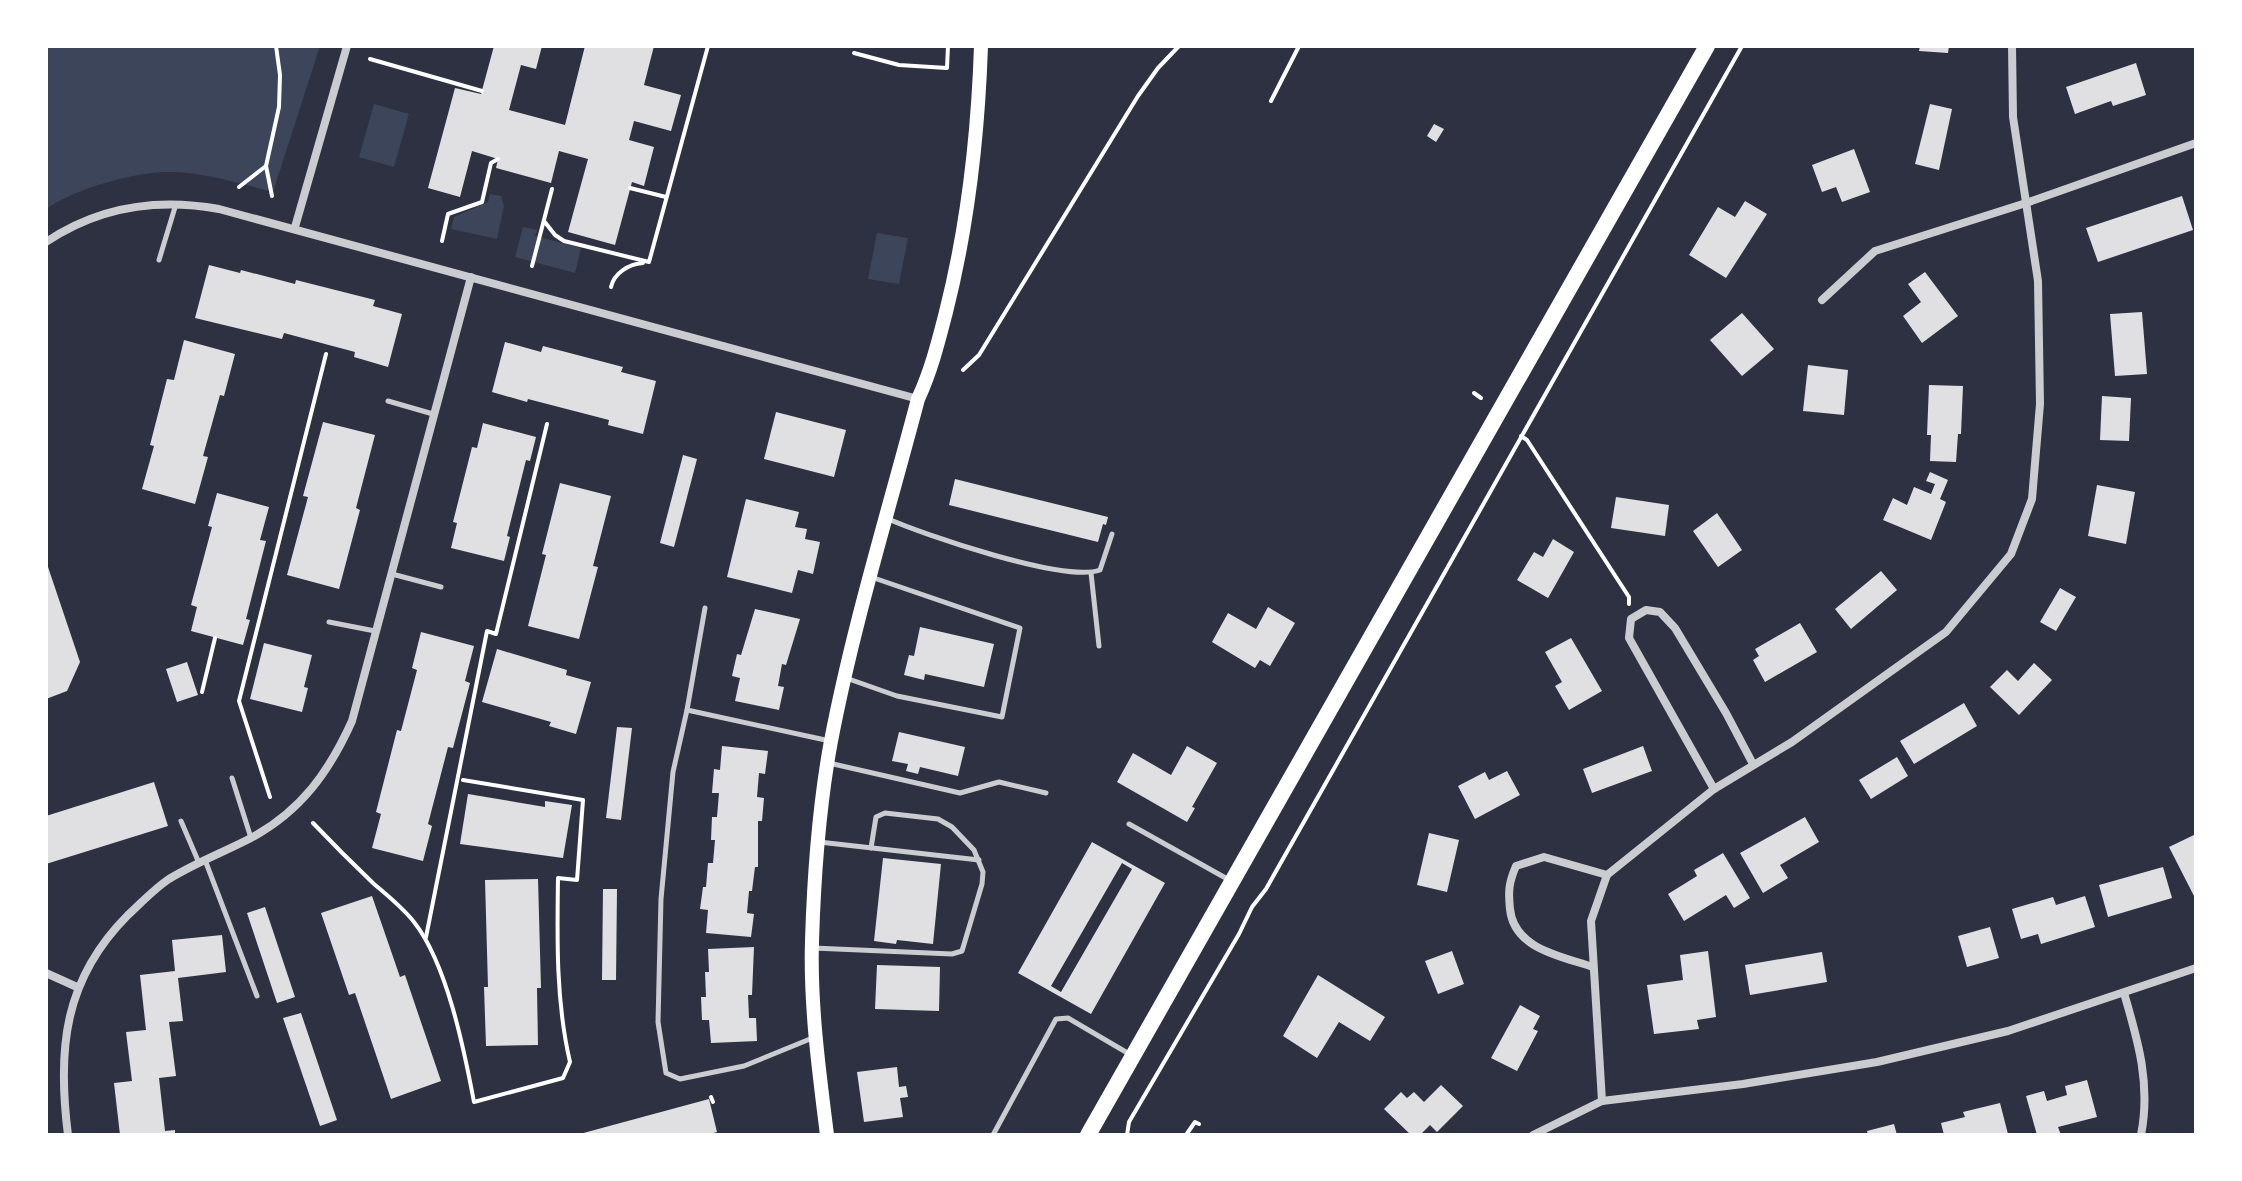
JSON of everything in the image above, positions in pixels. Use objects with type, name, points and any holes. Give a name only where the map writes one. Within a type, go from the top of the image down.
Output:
[{"type":"main road","points":[[827,1135],[816,1037],[812,948],[819,842],[831,741],[885,518],[918,399],[930,374],[954,278],[968,203],[981,46]]},
{"type":"main road","points":[[1088,1135],[1707,46]]},
{"type":"street","points":[[295,227],[347,46]]},
{"type":"street","points":[[1602,1101],[1591,921],[1607,875],[1714,789],[1792,742],[1946,632],[2011,554],[2032,499],[2040,404],[2038,281],[2014,123],[2012,46]]},
{"type":"street","points":[[1822,300],[1875,251],[2026,203],[2196,143]]},
{"type":"street","points":[[46,242],[78,224],[119,209],[176,204],[219,209],[295,227],[918,399]]},
{"type":"street","points":[[68,1135],[64,1051],[70,1011],[77,987],[118,926],[166,881],[279,821],[317,785],[336,756],[352,721],[471,277]]},
{"type":"street","points":[[1714,789],[1629,638],[1631,619],[1646,610],[1660,612],[1675,628],[1753,764]]},
{"type":"street","points":[[1593,967],[1535,946],[1518,933],[1510,914],[1507,885],[1516,866],[1544,857],[1607,875]]},
{"type":"street","points":[[1533,1135],[1602,1101],[1743,1084],[1877,1062],[2008,1031],[2196,968]]},
{"type":"street","points":[[46,973],[77,987]]},
{"type":"street","points":[[2124,993],[2142,1052],[2146,1084],[2141,1135]]},
{"type":"lane","points":[[159,260],[176,204]]},
{"type":"lane","points":[[388,401],[434,414]]},
{"type":"lane","points":[[885,518],[937,538],[1066,573],[1100,570],[1112,534]]},
{"type":"lane","points":[[1091,573],[1099,646]]},
{"type":"lane","points":[[392,574],[441,587]]},
{"type":"lane","points":[[845,678],[897,696],[1002,717],[1020,628],[870,576]]},
{"type":"lane","points":[[705,608],[673,772],[661,899],[658,1022],[666,1073],[680,1079],[744,1066],[816,1037]]},
{"type":"lane","points":[[329,622],[376,631]]},
{"type":"lane","points":[[687,710],[831,741]]},
{"type":"lane","points":[[828,763],[960,793],[999,782],[1046,793]]},
{"type":"lane","points":[[232,778],[251,838]]},
{"type":"lane","points":[[812,948],[952,954],[962,951],[982,884],[980,860],[966,841],[938,819],[885,813],[876,817],[871,848]]},
{"type":"lane","points":[[181,821],[202,862],[257,996]]},
{"type":"lane","points":[[1129,824],[1232,881]]},
{"type":"lane","points":[[819,842],[980,860]]},
{"type":"lane","points":[[993,1135],[1056,1019],[1068,1018],[1132,1055]]},
{"type":"path","points":[[272,196],[266,166],[279,107],[280,75],[276,46]]},
{"type":"path","points":[[649,262],[708,46]]},
{"type":"path","points":[[854,53],[899,65],[947,68],[948,46]]},
{"type":"path","points":[[963,370],[979,355],[1138,96],[1179,46]]},
{"type":"path","points":[[1271,101],[1299,46]]},
{"type":"path","points":[[1127,1135],[1129,1122],[1252,907],[1266,889],[1742,46]]},
{"type":"path","points":[[370,59],[482,91]]},
{"type":"path","points":[[442,241],[448,214],[482,202],[491,163],[498,159]]},
{"type":"path","points":[[239,187],[266,166]]},
{"type":"path","points":[[630,188],[666,197]]},
{"type":"path","points":[[532,266],[552,189]]},
{"type":"path","points":[[544,221],[564,241],[649,262]]},
{"type":"path","points":[[611,287],[612,280],[626,269],[636,263],[649,262]]},
{"type":"path","points":[[270,797],[239,701],[326,354]]},
{"type":"path","points":[[1474,393],[1481,398]]},
{"type":"path","points":[[426,939],[487,631],[496,634],[547,424]]},
{"type":"path","points":[[1521,436],[1527,440],[1629,597],[1631,619]]},
{"type":"path","points":[[202,692],[215,638]]},
{"type":"path","points":[[313,823],[395,900],[426,939],[445,987],[466,1057],[474,1102],[563,1078],[570,1062],[561,1023],[558,878],[577,880],[583,800],[463,780]]},
{"type":"path","points":[[1186,1135],[1195,1122],[1199,1124]]},
{"type":"shaded area","points":[[46,46],[320,46],[273,192],[206,176],[164,172],[102,184],[46,209]]},
{"type":"shaded area","points":[[374,104],[409,114],[394,167],[359,157]]},
{"type":"shaded area","points":[[490,194],[501,196],[504,206],[497,239],[451,229],[454,217],[488,202]]},
{"type":"shaded area","points":[[523,227],[537,230],[535,236],[581,248],[575,273],[515,257]]},
{"type":"shaded area","points":[[877,233],[908,238],[899,284],[868,279]]},
{"type":"building","points":[[494,46],[542,46],[536,69],[521,65],[509,110],[565,125],[585,46],[654,46],[644,85],[681,95],[671,131],[634,121],[629,140],[654,147],[644,186],[632,182],[615,245],[568,232],[588,159],[559,151],[551,183],[496,168],[498,159],[472,151],[460,197],[428,188],[455,88],[481,94]]},
{"type":"building","points":[[1920,46],[1949,46],[1948,53],[1919,51]]},
{"type":"building","points":[[2136,63],[2146,95],[2113,106],[2111,101],[2075,114],[2066,87]]},
{"type":"building","points":[[1930,104],[1952,109],[1939,170],[1915,164]]},
{"type":"building","points":[[1434,124],[1444,129],[1436,142],[1427,136]]},
{"type":"building","points":[[1854,149],[1870,192],[1842,202],[1836,187],[1822,192],[1812,165]]},
{"type":"building","points":[[2182,196],[2193,230],[2098,262],[2086,228]]},
{"type":"building","points":[[1745,201],[1767,214],[1726,278],[1689,255],[1718,207],[1735,217]]},
{"type":"building","points":[[209,265],[295,284],[296,280],[375,300],[373,306],[402,314],[388,367],[354,357],[355,352],[284,333],[282,339],[195,318]]},
{"type":"building","points":[[1925,272],[1958,316],[1922,343],[1903,316],[1921,302],[1908,284]]},
{"type":"building","points":[[2142,312],[2147,374],[2115,376],[2110,314]]},
{"type":"building","points":[[1742,313],[1774,349],[1742,376],[1710,340]]},
{"type":"building","points":[[184,340],[235,354],[203,456],[208,457],[195,504],[142,489],[167,379],[174,380]]},
{"type":"building","points":[[505,342],[541,352],[543,346],[623,367],[621,372],[656,381],[643,434],[608,425],[609,420],[492,392]]},
{"type":"building","points":[[1808,365],[1848,370],[1844,415],[1803,411]]},
{"type":"building","points":[[1929,385],[1963,386],[1961,434],[1958,434],[1956,462],[1930,461],[1931,435],[1927,435]]},
{"type":"building","points":[[2102,396],[2131,398],[2129,441],[2100,440]]},
{"type":"building","points":[[776,412],[846,430],[834,477],[764,459]]},
{"type":"building","points":[[323,422],[375,435],[356,508],[360,510],[339,589],[287,575],[308,497],[303,496]]},
{"type":"building","points":[[483,423],[536,437],[530,461],[526,460],[504,561],[451,548],[457,523],[453,522],[472,447],[477,448]]},
{"type":"building","points":[[683,455],[697,459],[674,547],[660,543]]},
{"type":"building","points":[[1930,472],[1948,480],[1940,499],[1946,502],[1931,540],[1883,520],[1893,498],[1907,505],[1914,487],[1931,494],[1935,484],[1926,481]]},
{"type":"building","points":[[955,479],[1108,517],[1106,525],[1103,524],[1098,542],[949,505]]},
{"type":"building","points":[[560,483],[611,496],[593,566],[598,567],[579,639],[528,626]]},
{"type":"building","points":[[2097,485],[2135,492],[2126,544],[2088,536]]},
{"type":"building","points":[[217,493],[269,507],[260,540],[266,541],[246,619],[250,620],[243,645],[191,631],[197,607],[191,605],[212,527],[208,526]]},
{"type":"building","points":[[1616,497],[1669,505],[1665,536],[1611,528]]},
{"type":"building","points":[[746,499],[799,512],[795,527],[807,529],[805,539],[820,542],[813,574],[798,570],[792,593],[727,577]]},
{"type":"building","points":[[1717,513],[1742,550],[1718,567],[1693,531]]},
{"type":"building","points":[[1553,539],[1574,552],[1548,598],[1517,580],[1534,552],[1543,557]]},
{"type":"building","points":[[47,564],[80,662],[67,691],[46,699]]},
{"type":"building","points":[[1881,571],[1897,590],[1851,629],[1835,609]]},
{"type":"building","points":[[2060,588],[2076,597],[2056,631],[2040,622]]},
{"type":"building","points":[[1268,607],[1295,623],[1270,666],[1260,660],[1255,668],[1212,642],[1228,613],[1256,629]]},
{"type":"building","points":[[755,609],[800,619],[786,665],[782,664],[778,686],[784,687],[779,710],[735,701],[740,678],[732,676],[737,654],[741,655]]},
{"type":"building","points":[[1800,623],[1817,652],[1765,682],[1753,660],[1759,656],[1755,649]]},
{"type":"building","points":[[920,627],[994,644],[984,687],[925,674],[924,680],[904,675],[909,655],[914,656]]},
{"type":"building","points":[[421,632],[474,646],[465,681],[470,683],[453,748],[448,747],[428,824],[432,826],[423,861],[372,848],[381,814],[376,812],[397,730],[401,731],[417,670],[412,668]]},
{"type":"building","points":[[1571,638],[1602,691],[1569,710],[1555,686],[1562,682],[1545,652]]},
{"type":"building","points":[[264,643],[312,655],[302,712],[250,699]]},
{"type":"building","points":[[497,649],[567,670],[566,675],[591,682],[576,734],[549,726],[551,722],[482,702]]},
{"type":"building","points":[[187,662],[198,695],[177,702],[166,669]]},
{"type":"building","points":[[2034,663],[2052,680],[2019,715],[1990,687],[2007,670],[2018,681]]},
{"type":"building","points":[[1964,703],[1977,726],[1914,764],[1900,741]]},
{"type":"building","points":[[617,727],[632,728],[621,820],[606,818]]},
{"type":"building","points":[[899,732],[965,747],[958,776],[920,767],[918,774],[906,771],[908,764],[892,761]]},
{"type":"building","points":[[722,746],[768,751],[765,774],[759,773],[757,797],[764,798],[762,821],[758,821],[758,867],[755,867],[752,891],[749,891],[747,913],[754,914],[751,937],[706,933],[708,910],[700,909],[708,863],[713,863],[715,840],[711,840],[712,817],[717,817],[719,793],[712,793],[714,769],[720,770]]},
{"type":"building","points":[[1187,746],[1217,763],[1187,822],[1117,782],[1133,753],[1171,775]]},
{"type":"building","points":[[1643,746],[1652,771],[1592,793],[1583,769]]},
{"type":"building","points":[[1897,757],[1908,776],[1871,799],[1859,780]]},
{"type":"building","points":[[1507,771],[1520,795],[1475,819],[1458,786],[1485,772],[1489,780]]},
{"type":"building","points":[[154,782],[168,826],[46,864],[46,816]]},
{"type":"building","points":[[468,794],[545,807],[545,801],[572,805],[563,858],[460,844]]},
{"type":"building","points":[[1805,817],[1819,842],[1780,865],[1788,878],[1763,893],[1740,853]]},
{"type":"building","points":[[1429,833],[1459,840],[1447,892],[1417,885]]},
{"type":"building","points":[[2196,834],[2196,895],[2194,896],[2169,847]]},
{"type":"building","points":[[1092,842],[1165,883],[1091,1014],[1018,973]],"holes":[[[1122,863],[1132,869],[1061,992],[1051,986]]]},
{"type":"building","points":[[1723,853],[1750,898],[1734,908],[1726,895],[1684,921],[1668,894],[1697,876],[1694,870]]},
{"type":"building","points":[[883,858],[941,864],[933,944],[874,941]]},
{"type":"building","points":[[2163,867],[2172,898],[2108,917],[2099,885]]},
{"type":"building","points":[[538,879],[541,988],[537,988],[538,1045],[486,1046],[485,880]]},
{"type":"building","points":[[603,889],[617,889],[616,980],[602,980]]},
{"type":"building","points":[[372,896],[400,977],[405,975],[441,1081],[391,1099],[355,993],[349,995],[321,913]]},
{"type":"building","points":[[2085,896],[2095,927],[2041,944],[2038,934],[2021,939],[2012,909],[2053,897],[2056,905]]},
{"type":"building","points":[[265,907],[295,997],[277,1003],[247,913]]},
{"type":"building","points":[[1990,927],[1999,958],[1967,967],[1958,936]]},
{"type":"building","points":[[222,935],[226,972],[178,978],[183,1021],[169,1022],[176,1076],[159,1078],[165,1131],[175,1130],[175,1135],[120,1135],[114,1083],[132,1081],[126,1032],[146,1030],[140,975],[175,971],[172,940]]},
{"type":"building","points":[[754,947],[752,995],[748,995],[749,1018],[756,1018],[757,1041],[711,1043],[709,1020],[702,1020],[701,997],[706,997],[708,949]]},
{"type":"building","points":[[1452,951],[1464,984],[1438,994],[1425,961]]},
{"type":"building","points":[[1708,951],[1716,1017],[1697,1020],[1699,1029],[1654,1034],[1647,985],[1683,980],[1680,955]]},
{"type":"building","points":[[1822,952],[1827,982],[1750,995],[1745,965]]},
{"type":"building","points":[[877,965],[940,967],[939,1011],[875,1009]]},
{"type":"building","points":[[1318,975],[1385,1017],[1370,1041],[1339,1022],[1317,1058],[1283,1036]]},
{"type":"building","points":[[1520,1005],[1540,1016],[1533,1029],[1538,1031],[1517,1071],[1491,1058]]},
{"type":"building","points":[[301,1013],[337,1120],[320,1126],[283,1018]]},
{"type":"building","points":[[897,1067],[899,1087],[906,1086],[908,1097],[900,1098],[903,1117],[864,1122],[857,1072]]},
{"type":"building","points":[[2087,1080],[2097,1117],[2058,1127],[2061,1135],[2037,1135],[2026,1096],[2044,1091],[2047,1101],[2067,1095],[2065,1086]]},
{"type":"building","points":[[1441,1085],[1463,1106],[1437,1132],[1430,1125],[1420,1135],[1411,1135],[1384,1109],[1401,1092],[1407,1098],[1414,1092],[1424,1102]]},
{"type":"building","points":[[709,1099],[717,1132],[706,1135],[576,1135]]},
{"type":"building","points":[[2000,1103],[2008,1134],[1944,1135],[1941,1123],[1965,1117],[1963,1112]]},
{"type":"building","points":[[1894,1124],[1897,1135],[1868,1135],[1867,1131]]}]
